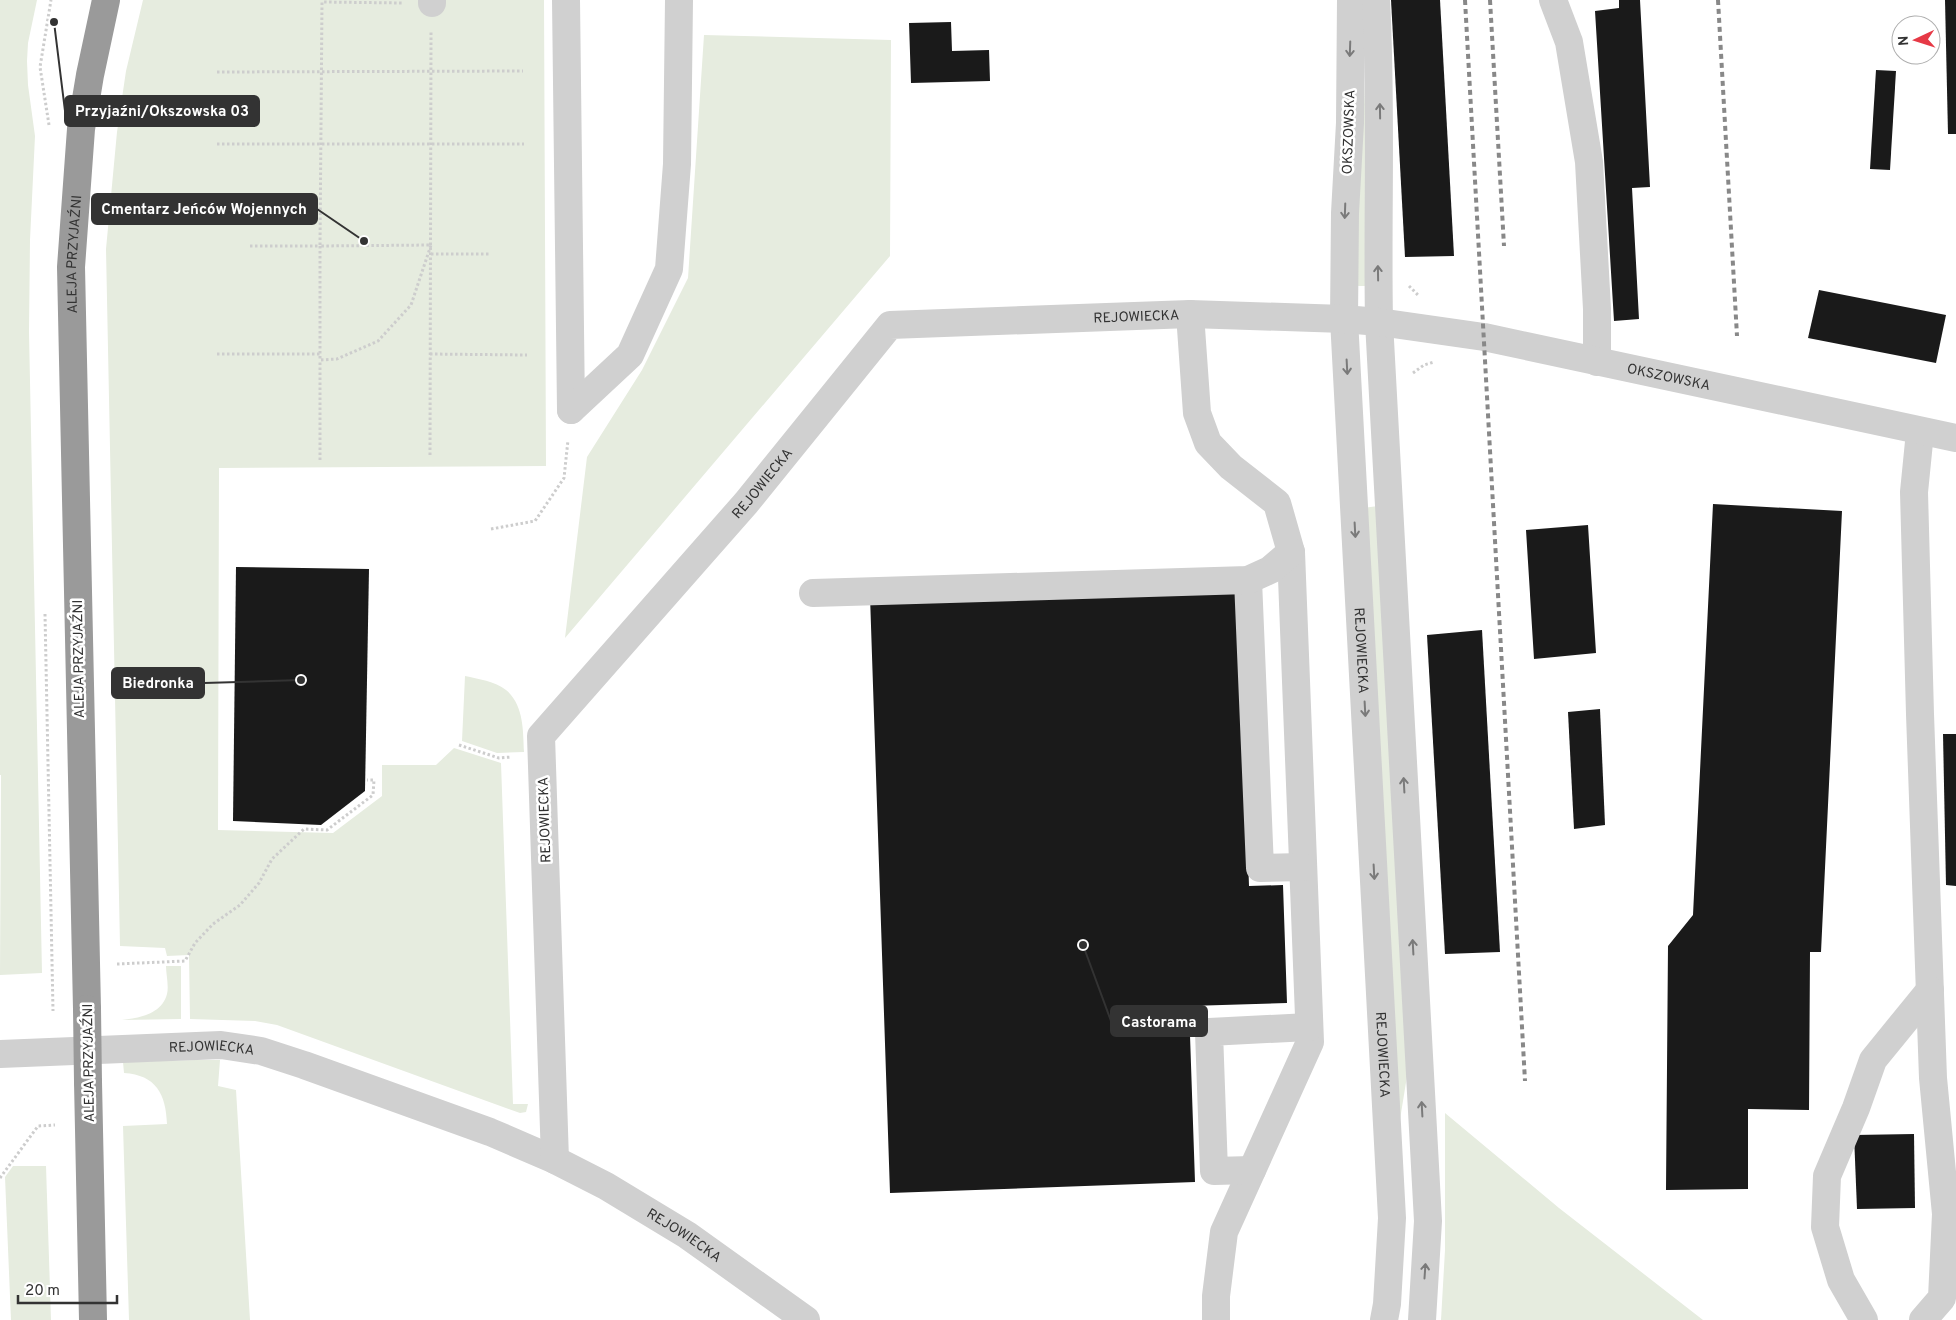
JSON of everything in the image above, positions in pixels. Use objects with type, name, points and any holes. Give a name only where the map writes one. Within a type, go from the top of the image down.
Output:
[{"type":"highway","name":"ALEJA PRZYJAŹNI","points":[[93,1320],[70,267],[81,129],[90,74],[106,0]]},
{"type":"street","points":[[566,0],[571,410]]},
{"type":"street","points":[[571,410],[630,356],[669,268],[677,164],[679,0]]},
{"type":"street","name":"OKSZOWSKA","points":[[1351,0],[1350,123],[1345,213],[1344,319],[1484,337],[1920,432],[1956,438]]},
{"type":"street","points":[[1376,0],[1380,144],[1377,234],[1379,322],[1428,1221],[1422,1320]]},
{"type":"street","points":[[1553,0],[1569,42],[1589,162],[1597,309],[1597,362]]},
{"type":"street","points":[[1190,314],[1197,413],[1208,443],[1231,467],[1277,503],[1290,552],[1310,1042],[1224,1232],[1216,1296],[1216,1320]]},
{"type":"street","name":"REJOWIECKA","points":[[555,1160],[541,736],[746,503],[890,324],[1190,314],[1344,319],[1392,1218],[1387,1304],[1384,1320]]},
{"type":"street","points":[[1920,432],[1914,492],[1932,1078],[1946,1214],[1942,1298],[1923,1320]]},
{"type":"street","points":[[813,593],[1248,580],[1270,570],[1290,552]]},
{"type":"street","points":[[1248,580],[1260,868],[1303,866]]},
{"type":"street","points":[[1864,1320],[1842,1280],[1825,1227],[1827,1176],[1856,1108],[1873,1060],[1930,990]]},
{"type":"street","points":[[1252,1170],[1214,1171],[1209,1032],[1309,1027]]},
{"type":"street","name":"REJOWIECKA","points":[[0,1054],[131,1047],[221,1045],[261,1051],[304,1064],[490,1132],[555,1160],[606,1186],[681,1231],[806,1320]]},
{"type":"path","points":[[320,460],[322,2],[432,1],[430,455]]},
{"type":"path","points":[[217,72],[523,71]]},
{"type":"path","points":[[217,144],[524,144]]},
{"type":"path","points":[[250,246],[431,245]]},
{"type":"path","points":[[320,360],[337,359],[378,341],[411,305],[431,245]]},
{"type":"path","points":[[431,254],[490,254]]},
{"type":"path","points":[[217,354],[320,354]]},
{"type":"path","points":[[430,354],[527,355]]},
{"type":"path","points":[[492,529],[536,521],[564,478],[571,410]]},
{"type":"path","points":[[459,745],[499,758],[516,757]]},
{"type":"path","points":[[112,964],[185,961],[195,943],[213,924],[240,905],[259,883],[272,859],[292,838],[304,829],[328,830],[374,795],[374,780],[368,780]]},
{"type":"path","points":[[0,1178],[38,1126],[55,1125]]},
{"type":"shaded area","points":[[0,0],[37,0],[28,43],[27,61],[28,85],[35,136],[30,240],[29,332],[42,973],[0,975],[1,775]]},
{"type":"shaded area","points":[[143,0],[544,0],[546,466],[219,468],[218,830],[333,833],[382,796],[382,765],[436,765],[454,748],[501,763],[513,1104],[528,1104],[526,1112],[520,1113],[277,1025],[255,1021],[190,1019],[189,955],[167,956],[165,948],[120,946],[106,249],[117,132],[126,71]]},
{"type":"shaded area","points":[[704,35],[891,40],[890,256],[565,638],[587,457],[642,370],[688,278]]},
{"type":"shaded area","points":[[1363,58],[1370,222],[1367,286],[1357,286],[1351,261]]},
{"type":"shaded area","points":[[1378,506],[1409,1064],[1396,1144],[1363,508]]},
{"type":"shaded area","points":[[465,676],[497,684],[512,696],[521,719],[524,752],[497,753],[462,741]]},
{"type":"shaded area","points":[[166,966],[181,966],[181,1019],[122,1020],[149,1014],[160,1006],[168,991]]},
{"type":"shaded area","points":[[220,1060],[218,1086],[236,1090],[250,1320],[129,1320],[123,1126],[167,1124],[164,1104],[157,1088],[144,1078],[124,1073],[123,1062]]},
{"type":"shaded area","points":[[1445,1113],[1559,1208],[1703,1320],[1441,1320],[1445,1250]]},
{"type":"shaded area","points":[[13,1166],[46,1166],[51,1320],[11,1320],[5,1177]]},
{"type":"building","points":[[1391,0],[1440,0],[1454,256],[1405,257]]},
{"type":"building","points":[[1619,0],[1640,0],[1650,187],[1632,188],[1639,319],[1614,321],[1595,11],[1619,8]]},
{"type":"building","points":[[1945,0],[1956,0],[1956,134],[1948,134]]},
{"type":"building","points":[[951,22],[952,51],[989,50],[990,81],[911,83],[909,23]]},
{"type":"building","points":[[1876,70],[1896,71],[1890,170],[1870,169]]},
{"type":"building","points":[[1819,290],[1946,315],[1936,363],[1808,338]]},
{"type":"building","points":[[1713,504],[1842,511],[1821,952],[1810,952],[1809,1110],[1748,1109],[1748,1189],[1666,1190],[1668,946],[1693,915]]},
{"type":"building","points":[[1588,525],[1596,653],[1534,659],[1526,530]]},
{"type":"building","points":[[236,567],[369,569],[365,791],[321,825],[233,821]]},
{"type":"building","points":[[1239,584],[1249,886],[1283,885],[1287,1003],[1189,1006],[1195,1182],[890,1193],[870,596]]},
{"type":"building","points":[[1482,630],[1500,952],[1445,954],[1427,635]]},
{"type":"building","points":[[1600,709],[1605,825],[1574,829],[1568,712]]},
{"type":"building","points":[[1943,734],[1956,734],[1956,886],[1946,885]]},
{"type":"building","points":[[1914,1134],[1915,1208],[1857,1209],[1854,1135]]},
{"type":"railway","points":[[1465,0],[1525,1081]]},
{"type":"railway","points":[[1490,0],[1504,246]]},
{"type":"railway","points":[[1718,0],[1737,336]]},
{"type":"place","name":"Przyjaźni/Okszowska 03","points":[[54,22]]},
{"type":"place","name":"Cmentarz Jeńców Wojennych","points":[[364,241]]},
{"type":"place","name":"Biedronka","points":[[301,680]]},
{"type":"place","name":"Castorama","points":[[1083,945]]}]
